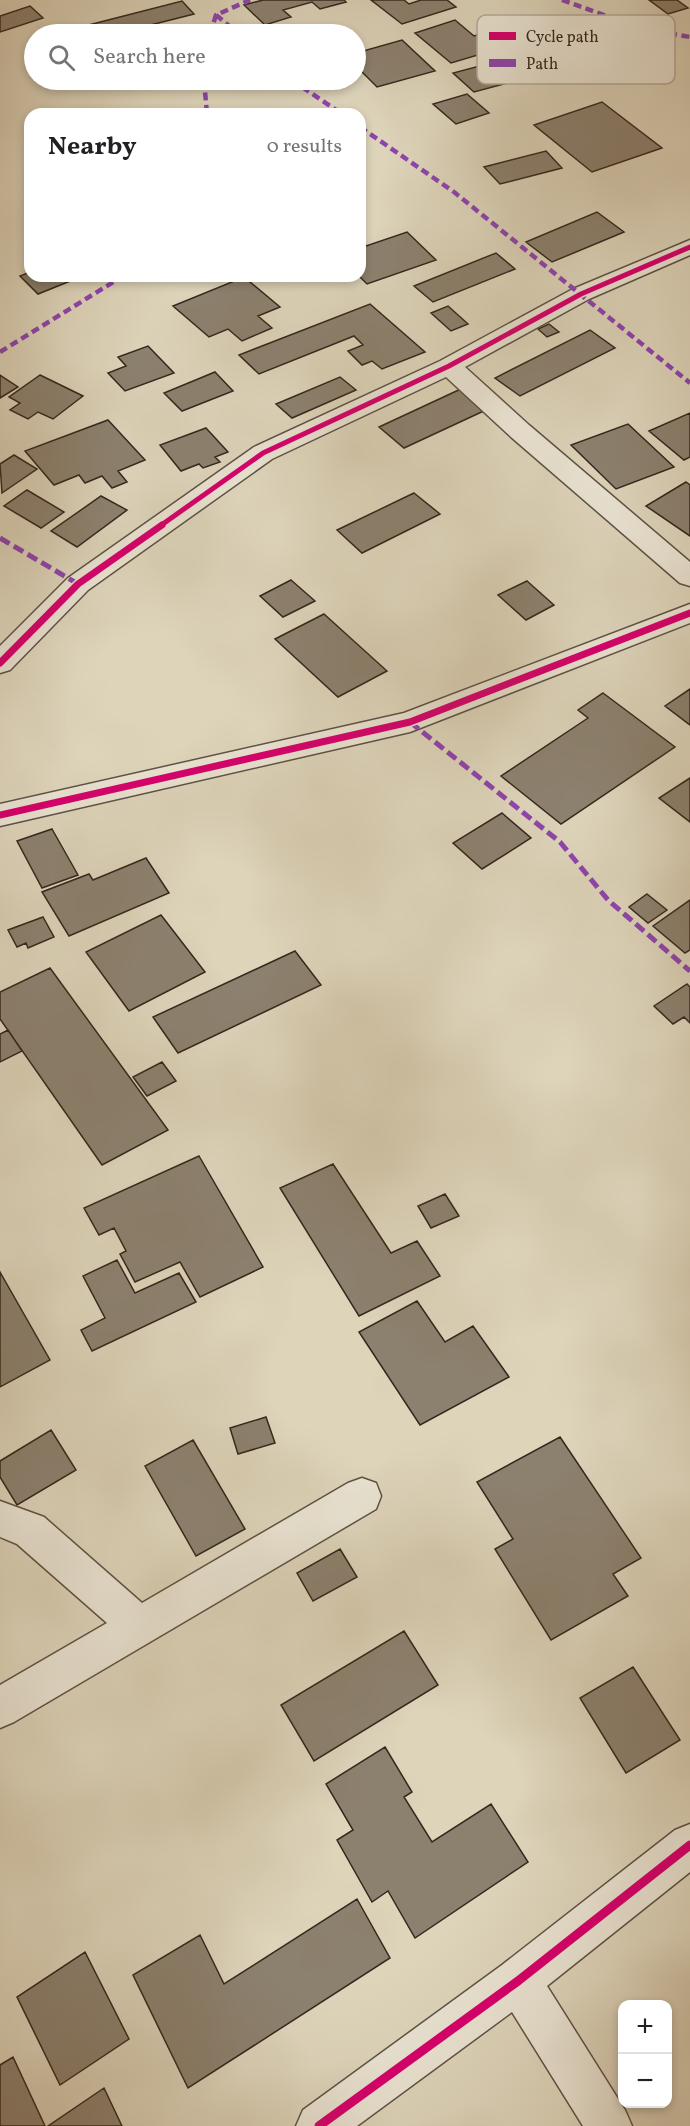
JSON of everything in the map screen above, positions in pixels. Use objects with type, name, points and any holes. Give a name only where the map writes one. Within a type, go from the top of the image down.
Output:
[{"type":"street","points":[[0,663],[78,584],[263,453],[449,366],[581,294],[690,247]]},
{"type":"street","points":[[449,366],[520,431],[690,577]]},
{"type":"street","points":[[0,815],[410,722],[690,612]]},
{"type":"street","points":[[0,1708],[138,1625],[362,1496]]},
{"type":"street","points":[[0,1520],[30,1530],[138,1625]]},
{"type":"street","points":[[319,2126],[518,1981],[690,1845]]},
{"type":"street","points":[[518,1981],[609,2126]]},
{"type":"building","points":[[263,0],[344,0],[346,2],[320,9],[312,2],[283,10],[291,17],[268,24],[264,24],[244,5]]},
{"type":"building","points":[[371,0],[404,0],[409,4],[421,0],[447,0],[456,7],[402,24]]},
{"type":"building","points":[[649,0],[677,0],[688,8],[668,14]]},
{"type":"building","points":[[182,1],[194,14],[154,24],[93,24]]},
{"type":"building","points":[[30,6],[43,18],[0,32],[0,16]]},
{"type":"building","points":[[455,20],[474,36],[477,35],[477,55],[451,63],[415,33]]},
{"type":"building","points":[[402,40],[435,71],[377,87],[366,76],[366,50]]},
{"type":"building","points":[[477,67],[477,84],[504,84],[474,92],[453,73]]},
{"type":"building","points":[[467,94],[489,113],[456,124],[433,104]]},
{"type":"building","points":[[602,102],[662,148],[592,172],[534,125]]},
{"type":"building","points":[[546,151],[562,168],[500,184],[484,167]]},
{"type":"building","points":[[597,212],[624,232],[552,262],[526,242]]},
{"type":"building","points":[[407,232],[436,260],[367,284],[365,282],[366,246]]},
{"type":"building","points":[[496,253],[515,269],[433,302],[414,286]]},
{"type":"building","points":[[26,282],[68,282],[38,294]]},
{"type":"building","points":[[232,282],[250,282],[280,307],[258,316],[272,328],[242,341],[228,329],[209,337],[173,306]]},
{"type":"building","points":[[370,304],[425,352],[382,369],[372,361],[362,365],[348,351],[363,345],[354,336],[259,374],[239,355]]},
{"type":"building","points":[[448,306],[468,324],[451,331],[431,313]]},
{"type":"building","points":[[549,324],[559,332],[547,337],[538,329]]},
{"type":"building","points":[[590,330],[615,348],[520,396],[495,378]]},
{"type":"building","points":[[148,346],[174,373],[125,391],[108,373],[126,366],[118,357]]},
{"type":"building","points":[[215,372],[233,391],[182,411],[164,393]]},
{"type":"building","points":[[0,375],[18,387],[0,398]]},
{"type":"building","points":[[40,375],[83,396],[53,419],[38,412],[28,419],[10,410],[20,403],[9,397]]},
{"type":"building","points":[[340,377],[356,390],[292,418],[276,404]]},
{"type":"building","points":[[463,388],[488,409],[404,448],[379,427]]},
{"type":"building","points":[[690,413],[690,457],[684,460],[649,431]]},
{"type":"building","points":[[108,420],[145,460],[118,471],[127,482],[112,488],[102,476],[85,483],[79,475],[54,485],[25,451]]},
{"type":"building","points":[[628,424],[674,467],[616,489],[571,445]]},
{"type":"building","points":[[206,428],[228,452],[215,457],[220,462],[203,468],[199,464],[181,471],[160,445]]},
{"type":"building","points":[[14,455],[37,469],[2,493],[0,464]]},
{"type":"building","points":[[686,482],[690,485],[690,536],[646,506]]},
{"type":"building","points":[[27,490],[64,512],[41,528],[4,506]]},
{"type":"building","points":[[414,493],[440,514],[362,553],[337,530]]},
{"type":"building","points":[[101,496],[127,510],[77,547],[51,531]]},
{"type":"building","points":[[291,580],[315,601],[283,617],[260,596]]},
{"type":"building","points":[[527,581],[554,605],[526,620],[498,595]]},
{"type":"building","points":[[324,614],[387,671],[338,697],[275,639]]},
{"type":"building","points":[[690,689],[690,725],[665,706]]},
{"type":"building","points":[[603,693],[675,747],[561,824],[501,776],[588,718],[578,710]]},
{"type":"building","points":[[690,778],[690,822],[659,798]]},
{"type":"building","points":[[502,813],[531,838],[482,869],[453,843]]},
{"type":"building","points":[[52,829],[78,875],[42,888],[17,841]]},
{"type":"building","points":[[146,858],[169,893],[69,936],[42,892],[89,874],[93,880]]},
{"type":"building","points":[[647,894],[667,910],[648,923],[629,907]]},
{"type":"building","points":[[690,900],[690,950],[685,953],[653,926]]},
{"type":"building","points":[[161,915],[205,972],[129,1011],[86,952]]},
{"type":"building","points":[[43,917],[54,937],[28,948],[26,943],[17,947],[8,930]]},
{"type":"building","points":[[295,951],[321,985],[178,1053],[153,1017]]},
{"type":"building","points":[[50,968],[168,1130],[102,1165],[0,1019],[0,992]]},
{"type":"building","points":[[687,984],[690,987],[690,1023],[684,1017],[673,1024],[654,1006]]},
{"type":"building","points":[[8,1030],[22,1051],[0,1062],[0,1034]]},
{"type":"building","points":[[162,1062],[176,1081],[147,1096],[133,1077]]},
{"type":"building","points":[[199,1156],[263,1267],[200,1297],[180,1262],[135,1282],[120,1254],[126,1251],[114,1228],[99,1235],[84,1208]]},
{"type":"building","points":[[333,1164],[391,1253],[417,1241],[440,1276],[359,1316],[280,1188]]},
{"type":"building","points":[[445,1194],[459,1216],[431,1228],[418,1206]]},
{"type":"building","points":[[117,1260],[135,1293],[179,1273],[196,1302],[92,1351],[81,1330],[105,1318],[83,1276]]},
{"type":"building","points":[[0,1272],[50,1360],[0,1387]]},
{"type":"building","points":[[417,1301],[445,1342],[473,1326],[509,1377],[420,1425],[359,1332]]},
{"type":"building","points":[[266,1417],[275,1443],[238,1454],[230,1428]]},
{"type":"building","points":[[51,1430],[76,1470],[17,1505],[0,1477],[0,1461]]},
{"type":"building","points":[[560,1437],[641,1558],[613,1574],[628,1596],[551,1640],[495,1549],[513,1539],[477,1482]]},
{"type":"building","points":[[193,1440],[245,1529],[196,1556],[145,1466]]},
{"type":"building","points":[[340,1549],[357,1577],[313,1601],[297,1573]]},
{"type":"building","points":[[404,1631],[438,1685],[314,1761],[281,1705]]},
{"type":"building","points":[[633,1667],[680,1740],[626,1773],[580,1698]]},
{"type":"building","points":[[385,1747],[412,1792],[404,1797],[432,1842],[491,1804],[528,1862],[415,1938],[388,1891],[372,1902],[337,1840],[353,1830],[326,1784]]},
{"type":"building","points":[[357,1899],[390,1958],[188,2088],[133,1975],[200,1935],[224,1984]]},
{"type":"building","points":[[85,1952],[129,2039],[60,2085],[17,1997]]},
{"type":"building","points":[[13,2057],[45,2126],[0,2126],[0,2065]]},
{"type":"building","points":[[104,2088],[122,2126],[48,2126]]},
{"type":"marked path","points":[[213,24],[216,15],[250,0]]},
{"type":"marked path","points":[[562,0],[604,15]]},
{"type":"marked path","points":[[216,15],[227,24]]},
{"type":"marked path","points":[[675,34],[690,37]]},
{"type":"marked path","points":[[205,90],[206,108]]},
{"type":"marked path","points":[[307,90],[333,108]]},
{"type":"marked path","points":[[366,131],[454,192],[690,383]]},
{"type":"marked path","points":[[0,352],[113,282]]},
{"type":"marked path","points":[[0,538],[78,584]]},
{"type":"marked path","points":[[410,722],[560,842],[608,900],[690,971]]},
{"type":"cycle path","points":[[0,663],[78,584],[263,453],[449,366],[581,294],[690,247]]},
{"type":"cycle path","points":[[0,815],[410,722],[690,613]]},
{"type":"cycle path","points":[[319,2126],[518,1981],[690,1845]]}]
